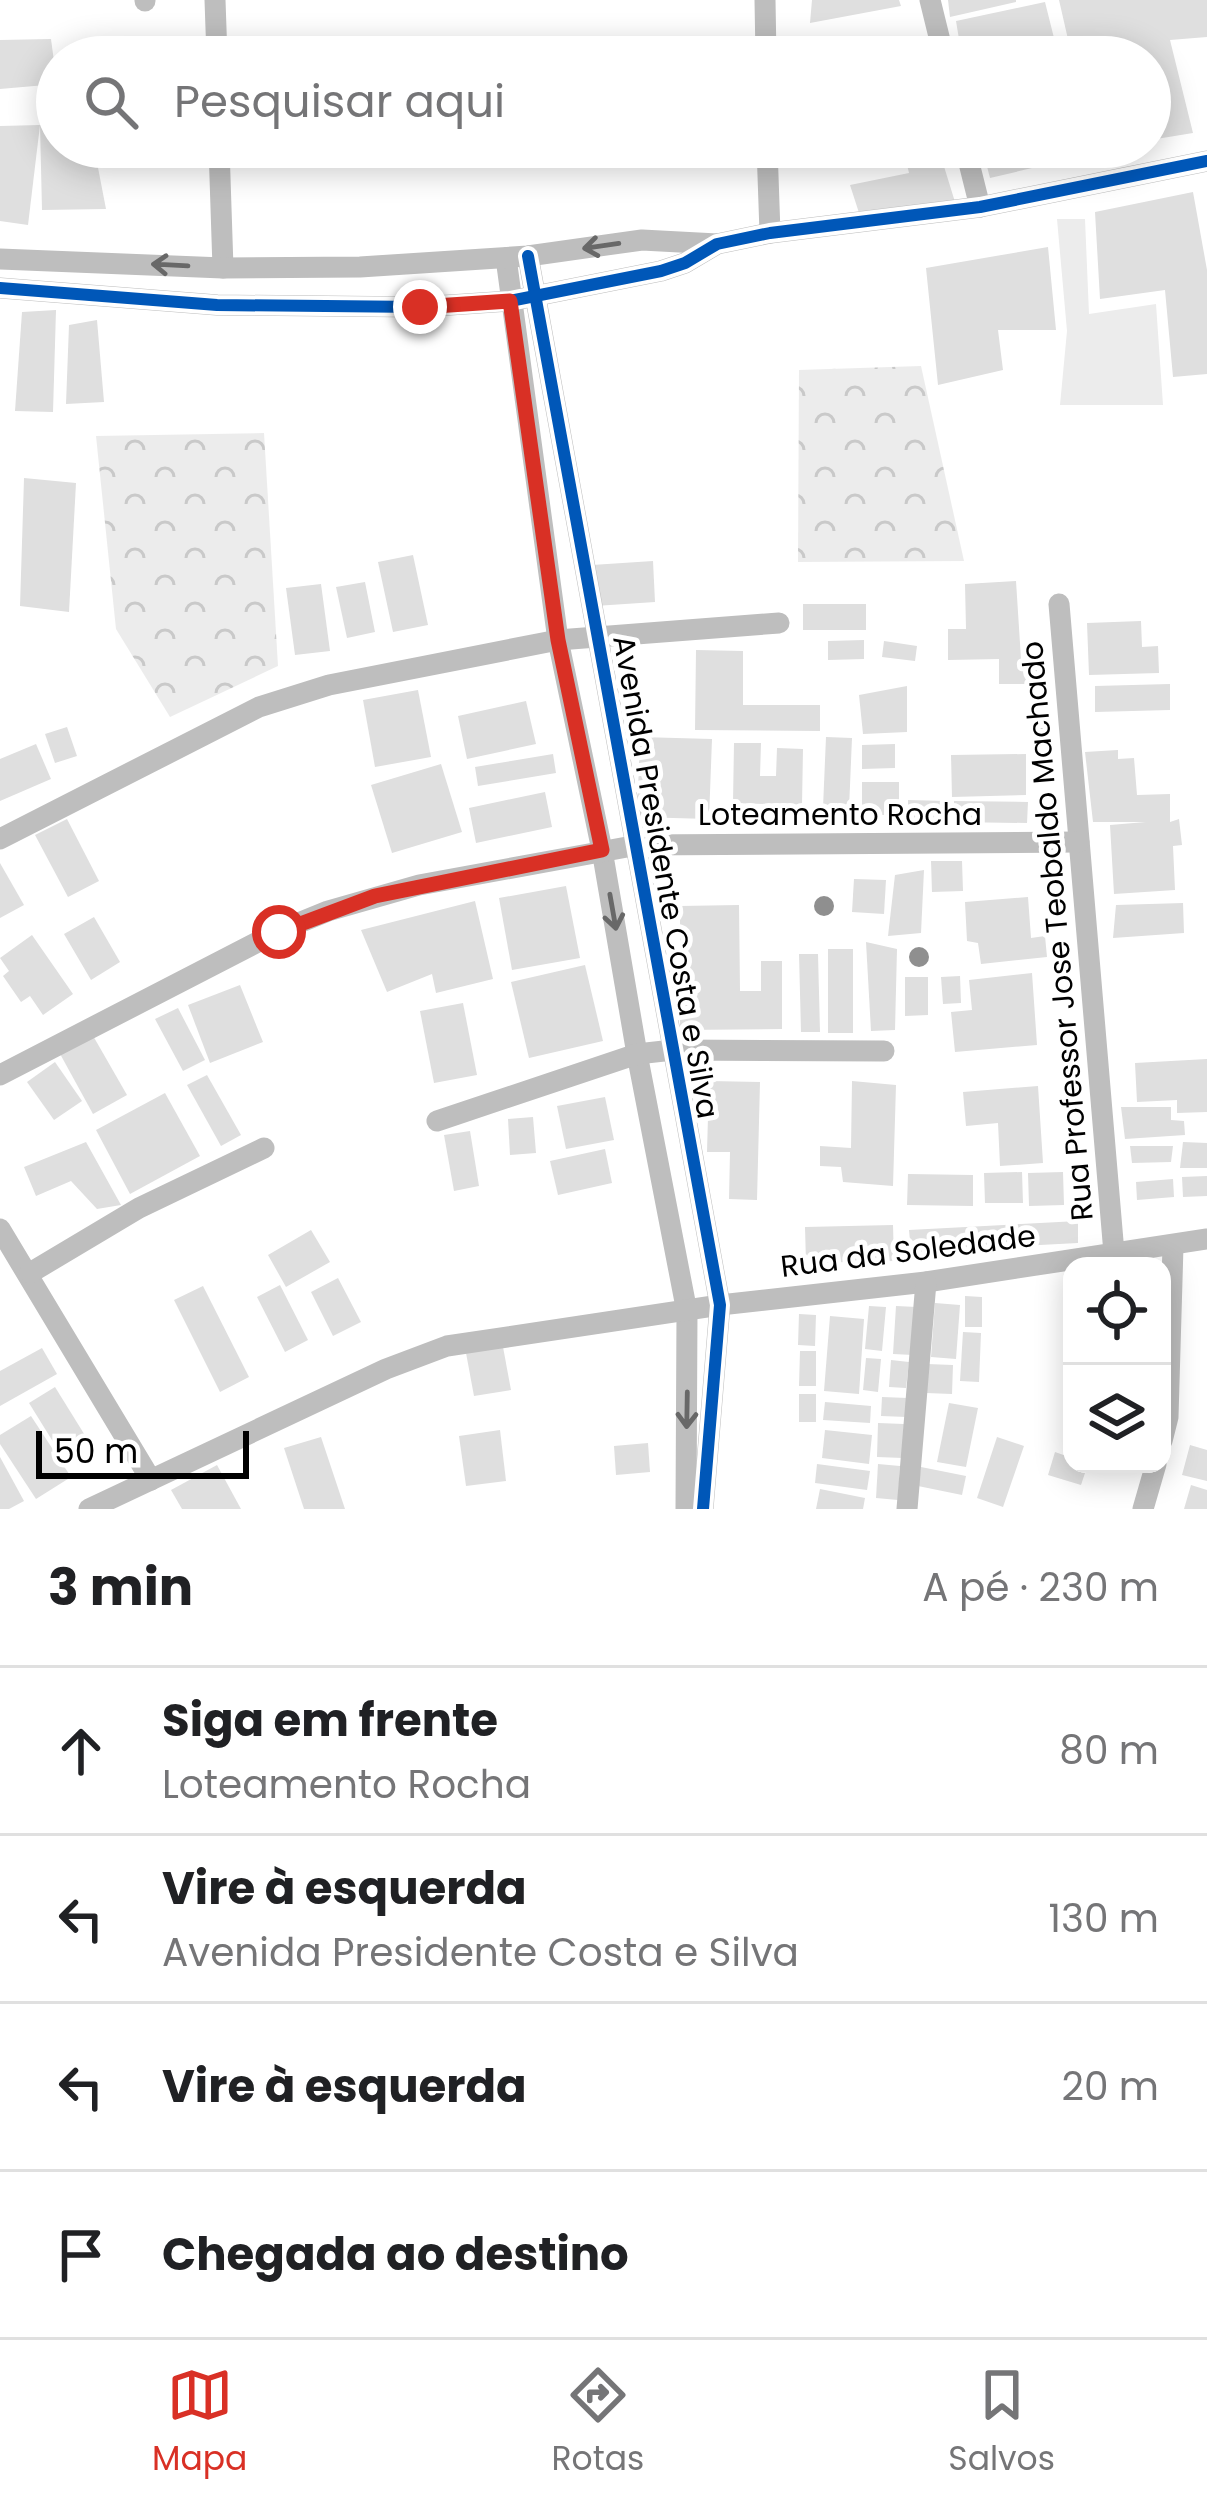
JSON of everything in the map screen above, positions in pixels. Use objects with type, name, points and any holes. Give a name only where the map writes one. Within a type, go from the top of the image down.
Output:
[{"type":"street","points":[[215,0],[216,36]]},
{"type":"street","points":[[765,0],[766,36]]},
{"type":"street","points":[[930,0],[939,36]]},
{"type":"street","points":[[0,259],[223,268],[360,267],[518,257],[642,240],[717,244],[980,207],[1207,161]]},
{"type":"street","points":[[221,168],[223,268]]},
{"type":"street","points":[[768,168],[770,233]]},
{"type":"street","points":[[970,168],[980,207]]},
{"type":"street","points":[[0,288],[238,305],[420,307],[510,301],[661,271],[717,244]]},
{"type":"street","name":"Avenida Presidente Costa e Silva","points":[[518,257],[534,297],[720,1305],[704,1509]]},
{"type":"street","name":"Avenida Presidente Costa e Silva","points":[[518,257],[510,301],[558,640],[602,850],[687,1312],[686,1509]]},
{"type":"street","name":"Rua Professor Jose Teobaldo Machado","points":[[1059,604],[1114,1253]]},
{"type":"street","points":[[0,839],[260,707],[329,685],[558,640],[779,623]]},
{"type":"street","name":"Loteamento Rocha","points":[[0,1075],[328,910],[397,890],[638,845],[1079,842]]},
{"type":"street","points":[[437,1121],[637,1054],[884,1051]]},
{"type":"street","points":[[30,1273],[139,1208],[264,1148]]},
{"type":"street","points":[[0,1228],[151,1480]]},
{"type":"street","name":"Rua da Soledade","points":[[89,1509],[386,1369],[447,1346],[1207,1239]]},
{"type":"street","points":[[1170,1365],[1173,1246]]},
{"type":"street","points":[[908,1509],[926,1282]]},
{"type":"street","points":[[1144,1509],[1154,1473]]},
{"type":"green space","points":[[1057,219],[1085,219],[1089,314],[1156,304],[1163,405],[1060,405],[1067,331]]},
{"type":"green space","points":[[921,366],[964,561],[798,562],[799,370]]},
{"type":"green space","points":[[264,433],[278,666],[170,717],[116,629],[96,436]]},
{"type":"building","points":[[812,0],[899,0],[901,6],[810,23]]},
{"type":"building","points":[[948,0],[1016,0],[1016,2],[950,17]]},
{"type":"building","points":[[1059,0],[1207,0],[1207,37],[1067,36]]},
{"type":"building","points":[[1045,2],[1054,36],[958,36],[956,21]]},
{"type":"building","points":[[36,39],[36,86],[0,89],[0,40]]},
{"type":"building","points":[[1171,44],[1193,133],[1171,137]]},
{"type":"building","points":[[36,125],[28,225],[0,221],[0,126]]},
{"type":"building","points":[[41,168],[98,168],[106,209],[42,210]]},
{"type":"building","points":[[908,168],[944,168],[955,202],[860,216],[850,185],[909,173]]},
{"type":"building","points":[[987,168],[1032,168],[990,178]]},
{"type":"building","points":[[1193,192],[1207,270],[1207,374],[1173,377],[1165,290],[1100,299],[1095,212]]},
{"type":"building","points":[[1048,247],[1056,330],[998,330],[1003,370],[938,385],[926,268]]},
{"type":"building","points":[[56,310],[53,412],[15,411],[22,312]]},
{"type":"building","points":[[97,320],[104,402],[66,404],[69,325]]},
{"type":"building","points":[[24,478],[76,483],[69,612],[20,606]]},
{"type":"building","points":[[413,555],[428,625],[393,632],[378,562]]},
{"type":"building","points":[[653,561],[655,602],[595,606],[592,565]]},
{"type":"building","points":[[1016,581],[1021,659],[1037,660],[1037,684],[999,684],[999,659],[948,660],[948,629],[966,629],[965,584]]},
{"type":"building","points":[[365,582],[375,632],[347,638],[336,587]]},
{"type":"building","points":[[321,584],[330,651],[295,655],[286,588]]},
{"type":"building","points":[[803,604],[866,604],[866,630],[803,630]]},
{"type":"building","points":[[1141,621],[1142,647],[1158,646],[1159,673],[1089,675],[1087,623]]},
{"type":"building","points":[[864,640],[864,659],[828,660],[828,641]]},
{"type":"building","points":[[884,641],[917,646],[915,661],[882,657]]},
{"type":"building","points":[[696,650],[743,651],[743,705],[820,705],[820,731],[695,730]]},
{"type":"building","points":[[1170,684],[1170,710],[1095,712],[1095,686]]},
{"type":"building","points":[[907,686],[907,732],[863,734],[859,695]]},
{"type":"building","points":[[418,690],[431,757],[375,767],[363,700]]},
{"type":"building","points":[[526,701],[536,744],[467,759],[458,716]]},
{"type":"building","points":[[67,727],[77,756],[55,763],[45,734]]},
{"type":"building","points":[[640,737],[712,739],[709,819],[637,817]]},
{"type":"building","points":[[826,737],[852,738],[849,809],[823,808]]},
{"type":"building","points":[[734,743],[761,743],[760,776],[776,776],[777,748],[803,749],[802,805],[733,803]]},
{"type":"building","points":[[36,744],[51,779],[0,801],[0,759]]},
{"type":"building","points":[[895,744],[895,768],[862,769],[862,745]]},
{"type":"building","points":[[1118,750],[1118,759],[1134,758],[1137,795],[1170,794],[1170,822],[1179,819],[1182,845],[1173,846],[1175,890],[1114,894],[1110,825],[1146,822],[1093,822],[1085,752]]},
{"type":"building","points":[[553,754],[556,773],[478,786],[475,767]]},
{"type":"building","points":[[1026,754],[1026,795],[952,797],[951,755]]},
{"type":"building","points":[[441,764],[462,832],[392,853],[371,785]]},
{"type":"building","points":[[862,782],[899,782],[899,815],[862,815]]},
{"type":"building","points":[[545,792],[552,827],[476,843],[469,808]]},
{"type":"building","points":[[908,800],[948,801],[947,822],[908,821]]},
{"type":"building","points":[[954,801],[1028,802],[1027,823],[954,822]]},
{"type":"building","points":[[67,819],[99,881],[68,897],[35,835]]},
{"type":"building","points":[[931,861],[962,861],[963,891],[932,892]]},
{"type":"building","points":[[0,863],[24,905],[0,918]]},
{"type":"building","points":[[924,870],[921,933],[888,936],[895,875]]},
{"type":"building","points":[[854,879],[886,880],[884,914],[852,912]]},
{"type":"building","points":[[566,886],[580,958],[512,970],[499,898]]},
{"type":"building","points":[[1028,897],[1031,938],[1045,936],[1047,957],[981,964],[978,943],[967,941],[965,902]]},
{"type":"building","points":[[475,901],[493,979],[436,993],[432,974],[387,992],[361,930]]},
{"type":"building","points":[[1183,903],[1184,933],[1113,938],[1116,905]]},
{"type":"building","points":[[739,905],[740,991],[761,991],[761,961],[782,961],[782,1029],[680,1030],[680,906]]},
{"type":"building","points":[[94,917],[120,962],[91,980],[64,934]]},
{"type":"building","points":[[32,935],[73,994],[43,1015],[30,996],[21,1002],[3,976],[9,971],[0,958]]},
{"type":"building","points":[[866,942],[897,949],[895,1030],[871,1031]]},
{"type":"building","points":[[828,949],[853,949],[853,1033],[828,1033]]},
{"type":"building","points":[[799,954],[818,954],[820,1032],[801,1032]]},
{"type":"building","points":[[585,965],[603,1041],[529,1058],[511,982]]},
{"type":"building","points":[[1032,973],[1037,1045],[955,1052],[951,1012],[972,1010],[969,980]]},
{"type":"building","points":[[960,976],[961,1003],[943,1004],[941,977]]},
{"type":"building","points":[[905,977],[928,977],[928,1015],[905,1016]]},
{"type":"building","points":[[240,985],[263,1042],[210,1063],[188,1005]]},
{"type":"building","points":[[463,1003],[477,1075],[434,1083],[420,1011]]},
{"type":"building","points":[[178,1008],[205,1060],[183,1071],[155,1019]]},
{"type":"building","points":[[92,1034],[127,1095],[93,1114],[59,1052]]},
{"type":"building","points":[[1207,1059],[1207,1112],[1177,1113],[1177,1100],[1137,1102],[1135,1063]]},
{"type":"building","points":[[55,1062],[82,1101],[54,1120],[27,1082]]},
{"type":"building","points":[[207,1075],[241,1135],[221,1146],[187,1085]]},
{"type":"building","points":[[709,1081],[760,1082],[757,1200],[729,1199],[730,1152],[707,1152]]},
{"type":"building","points":[[852,1081],[896,1085],[893,1186],[843,1182],[841,1167],[820,1166],[820,1146],[851,1148]]},
{"type":"building","points":[[1038,1086],[1043,1163],[1000,1166],[998,1123],[966,1126],[963,1092]]},
{"type":"building","points":[[165,1093],[200,1156],[130,1194],[96,1130]]},
{"type":"building","points":[[605,1097],[614,1140],[566,1149],[557,1106]]},
{"type":"building","points":[[1121,1107],[1171,1107],[1171,1120],[1184,1121],[1185,1135],[1125,1139]]},
{"type":"building","points":[[533,1117],[536,1153],[510,1155],[508,1119]]},
{"type":"building","points":[[470,1131],[479,1186],[454,1191],[444,1135]]},
{"type":"building","points":[[86,1142],[121,1205],[97,1209],[71,1181],[36,1196],[24,1167]]},
{"type":"building","points":[[1183,1142],[1207,1143],[1207,1168],[1180,1168]]},
{"type":"building","points":[[1130,1146],[1173,1146],[1171,1162],[1132,1163]]},
{"type":"building","points":[[605,1149],[612,1183],[558,1195],[550,1161]]},
{"type":"building","points":[[1022,1172],[1023,1203],[985,1203],[984,1173]]},
{"type":"building","points":[[1063,1172],[1064,1205],[1029,1206],[1028,1173]]},
{"type":"building","points":[[908,1174],[973,1175],[973,1206],[907,1205]]},
{"type":"building","points":[[1207,1176],[1207,1196],[1183,1197],[1182,1177]]},
{"type":"building","points":[[1173,1179],[1174,1197],[1137,1200],[1136,1182]]},
{"type":"building","points":[[1078,1221],[1078,1243],[911,1252],[909,1230]]},
{"type":"building","points":[[893,1225],[894,1261],[806,1263],[805,1227]]},
{"type":"building","points":[[311,1230],[330,1262],[286,1287],[268,1255]]},
{"type":"building","points":[[338,1278],[361,1322],[333,1336],[311,1292]]},
{"type":"building","points":[[280,1285],[308,1340],[285,1352],[257,1297]]},
{"type":"building","points":[[203,1286],[249,1377],[220,1392],[174,1300]]},
{"type":"building","points":[[965,1296],[982,1297],[982,1327],[965,1327]]},
{"type":"building","points":[[935,1303],[960,1305],[956,1359],[931,1357]]},
{"type":"building","points":[[869,1306],[886,1307],[882,1351],[865,1349]]},
{"type":"building","points":[[896,1306],[917,1307],[913,1355],[893,1354]]},
{"type":"building","points":[[799,1314],[816,1315],[815,1346],[798,1345]]},
{"type":"building","points":[[830,1316],[864,1319],[859,1394],[824,1391]]},
{"type":"building","points":[[963,1332],[981,1333],[979,1382],[960,1381]]},
{"type":"building","points":[[503,1347],[511,1390],[474,1396],[466,1353]]},
{"type":"building","points":[[42,1348],[57,1374],[0,1406],[0,1371]]},
{"type":"building","points":[[800,1351],[816,1351],[816,1386],[799,1386]]},
{"type":"building","points":[[866,1358],[881,1359],[878,1392],[863,1390]]},
{"type":"building","points":[[891,1360],[909,1362],[906,1388],[889,1387]]},
{"type":"building","points":[[927,1364],[953,1365],[952,1394],[926,1393]]},
{"type":"building","points":[[55,1387],[86,1437],[60,1453],[29,1403]]},
{"type":"building","points":[[799,1394],[816,1394],[816,1422],[799,1422]]},
{"type":"building","points":[[882,1397],[908,1398],[907,1417],[881,1416]]},
{"type":"building","points":[[825,1402],[871,1406],[870,1423],[823,1420]]},
{"type":"building","points":[[949,1403],[978,1408],[966,1467],[937,1462]]},
{"type":"building","points":[[31,1416],[71,1477],[36,1499],[0,1444],[0,1435]]},
{"type":"building","points":[[878,1423],[904,1424],[903,1458],[877,1457]]},
{"type":"building","points":[[500,1430],[506,1481],[466,1486],[459,1436]]},
{"type":"building","points":[[825,1430],[872,1435],[869,1464],[822,1458]]},
{"type":"building","points":[[321,1437],[345,1509],[304,1509],[284,1448]]},
{"type":"building","points":[[997,1437],[1024,1446],[1003,1507],[977,1498]]},
{"type":"building","points":[[648,1443],[650,1472],[616,1475],[614,1446]]},
{"type":"building","points":[[1190,1445],[1207,1450],[1207,1481],[1182,1475]]},
{"type":"building","points":[[1055,1452],[1063,1455],[1063,1473],[1085,1473],[1081,1485],[1048,1475]]},
{"type":"building","points":[[0,1457],[24,1501],[9,1509],[0,1509]]},
{"type":"building","points":[[817,1464],[870,1471],[867,1490],[815,1483]]},
{"type":"building","points":[[878,1464],[900,1466],[898,1500],[876,1498]]},
{"type":"building","points":[[217,1465],[241,1509],[182,1509],[171,1490]]},
{"type":"building","points":[[921,1467],[966,1476],[962,1495],[918,1486]]},
{"type":"building","points":[[1191,1485],[1207,1490],[1207,1509],[1184,1509]]},
{"type":"building","points":[[820,1489],[865,1498],[863,1509],[816,1509]]},
{"type":"cycle path","points":[[0,288],[217,305],[420,307],[510,301],[661,271],[717,244],[770,233],[980,207],[1207,161]]},
{"type":"cycle path","points":[[528,256],[720,1305],[703,1509]]},
{"type":"route","points":[[279,932],[375,896],[602,850],[558,640],[510,301],[420,307]]}]
